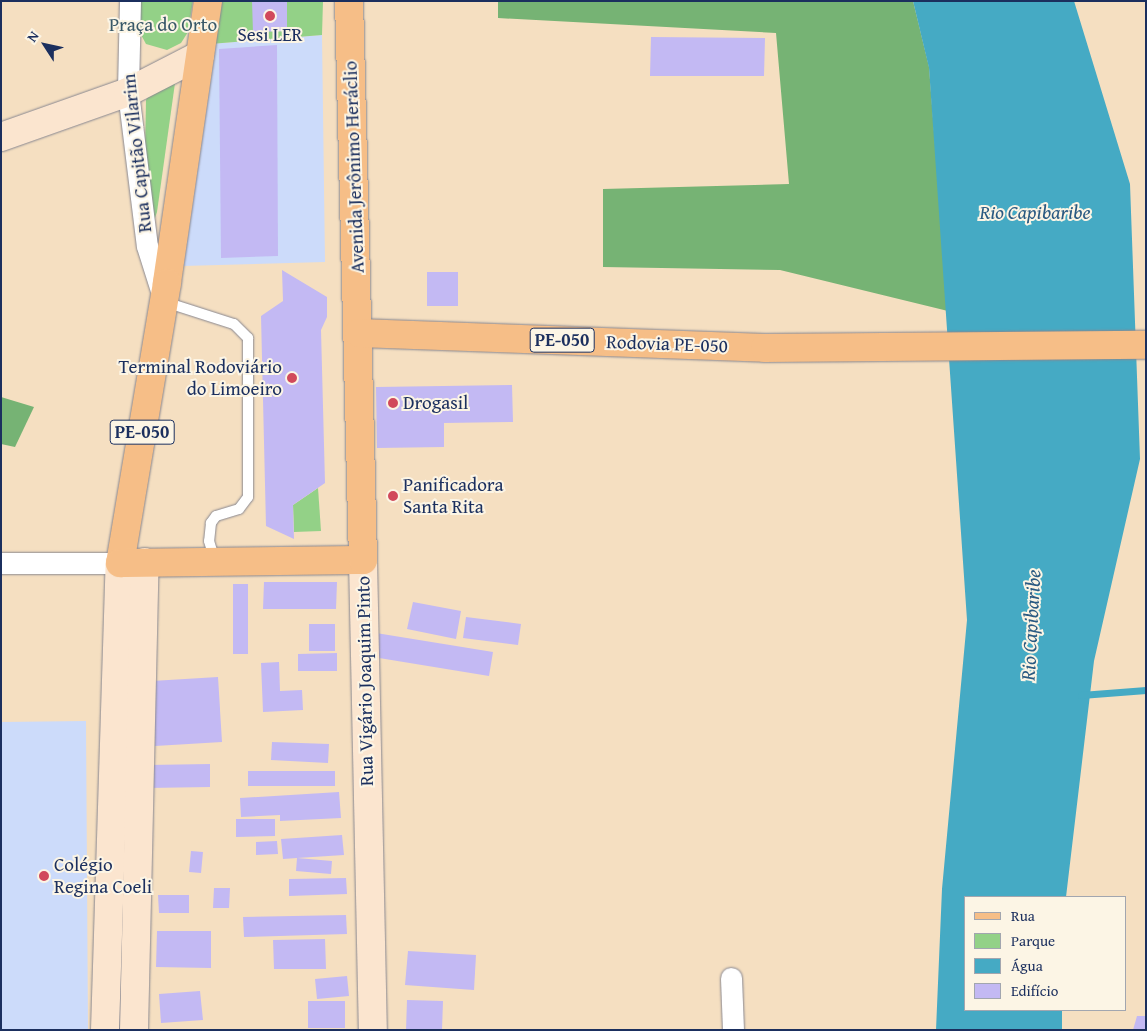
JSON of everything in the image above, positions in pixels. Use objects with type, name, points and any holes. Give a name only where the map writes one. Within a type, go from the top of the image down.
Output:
[{"type":"main road","name":"PE-050","points":[[132,563],[164,302],[208,1]]},
{"type":"main road","name":"Avenida Jerônimo Heráclio","points":[[349,1],[359,332]]},
{"type":"main road","name":"Rodovia PE-050","points":[[359,332],[765,348],[1146,345]]},
{"type":"main road","name":"Rua Vigário Joaquim Pinto","points":[[359,332],[363,560]]},
{"type":"main road","points":[[132,563],[363,560]]},
{"type":"street","name":"Rua Capitão Vilarim","points":[[130,1],[128,92],[147,246],[164,302]]},
{"type":"street","points":[[1,137],[128,92],[200,55]]},
{"type":"street","name":"Rua Vigário Joaquim Pinto","points":[[363,560],[373,1030]]},
{"type":"street","points":[[1,563],[132,563]]},
{"type":"street","points":[[105,1030],[132,563]]},
{"type":"street","points":[[132,563],[134,1030]]},
{"type":"street","points":[[731,978],[732,1030]]},
{"type":"lane","points":[[164,302],[234,324],[248,338],[248,497],[239,509],[216,516],[211,523],[209,541],[215,562]]},
{"type":"shaded area","points":[[322,35],[325,262],[182,266],[210,44]]},
{"type":"shaded area","name":"Colégio Regina Coeli","points":[[86,721],[88,1030],[1,1030],[1,722]]},
{"type":"green space","name":"Praça do Orto","points":[[140,1],[193,1],[188,32],[181,43],[167,50],[146,44],[138,29]]},
{"type":"green space","points":[[219,1],[323,1],[322,35],[210,44]]},
{"type":"green space","points":[[498,1],[913,1],[929,67],[948,311],[780,270],[603,267],[603,189],[789,184],[776,33],[498,18]]},
{"type":"green space","points":[[175,83],[157,212],[154,221],[145,152],[146,100],[153,86]]},
{"type":"green space","points":[[1,397],[34,407],[15,447],[1,444]]},
{"type":"green space","points":[[318,488],[321,531],[294,532],[293,505]]},
{"type":"water","name":"Rio Capibaribe","points":[[913,1],[1074,1],[1130,184],[1140,459],[1094,661],[1066,896],[964,896],[964,1011],[1062,1011],[1062,1030],[936,1030],[942,889],[967,620],[929,68]]},
{"type":"building","name":"Sesi LER","points":[[252,1],[287,1],[287,31],[253,32]]},
{"type":"building","points":[[651,37],[765,38],[764,76],[650,76]]},
{"type":"building","points":[[277,45],[278,256],[221,258],[219,49]]},
{"type":"building","name":"Terminal Rodoviário do Limoeiro","points":[[282,270],[327,297],[327,317],[321,330],[325,483],[293,505],[294,539],[266,526],[261,316],[283,301]]},
{"type":"building","points":[[427,272],[458,272],[458,306],[427,306]]},
{"type":"building","points":[[512,385],[513,422],[444,423],[444,447],[377,448],[376,387]]},
{"type":"building","points":[[264,582],[337,582],[336,609],[263,609]]},
{"type":"building","points":[[233,584],[248,584],[248,654],[233,654]]},
{"type":"building","points":[[413,602],[461,611],[456,639],[407,629]]},
{"type":"building","points":[[466,617],[521,624],[518,645],[463,638]]},
{"type":"building","points":[[309,624],[335,624],[335,651],[309,651]]},
{"type":"building","points":[[376,633],[493,652],[489,676],[373,657]]},
{"type":"building","points":[[337,653],[337,671],[298,671],[298,654]]},
{"type":"building","points":[[279,662],[280,691],[302,690],[303,710],[263,712],[261,663]]},
{"type":"building","points":[[218,677],[222,742],[155,746],[152,681]]},
{"type":"building","points":[[272,742],[329,744],[328,763],[271,760]]},
{"type":"building","points":[[210,764],[210,787],[147,788],[147,765]]},
{"type":"building","points":[[248,771],[335,771],[335,786],[248,786]]},
{"type":"building","points":[[339,792],[341,818],[280,821],[280,815],[241,817],[240,798]]},
{"type":"building","points":[[236,819],[275,819],[275,836],[236,837]]},
{"type":"building","points":[[342,835],[344,855],[283,859],[281,839]]},
{"type":"building","points":[[277,841],[278,854],[256,855],[256,842]]},
{"type":"building","points":[[191,851],[203,852],[201,873],[189,872]]},
{"type":"building","points":[[297,858],[332,861],[331,874],[296,871]]},
{"type":"building","points":[[346,878],[347,894],[289,896],[289,879]]},
{"type":"building","points":[[214,888],[230,888],[229,908],[213,908]]},
{"type":"building","points":[[158,895],[189,895],[189,913],[159,913]]},
{"type":"building","points":[[346,915],[347,934],[244,937],[243,917]]},
{"type":"building","points":[[157,931],[211,931],[211,968],[156,967]]},
{"type":"building","points":[[325,939],[326,969],[274,969],[273,940]]},
{"type":"building","points":[[408,951],[476,955],[474,990],[405,985]]},
{"type":"building","points":[[347,976],[349,996],[317,999],[315,979]]},
{"type":"building","points":[[200,991],[203,1020],[161,1023],[159,994]]},
{"type":"building","points":[[407,1000],[443,1001],[442,1030],[406,1030]]},
{"type":"building","points":[[308,1001],[345,1001],[345,1028],[308,1028]]},
{"type":"building","points":[[1137,1016],[1146,1016],[1146,1030],[1133,1030]]},
{"type":"waterway","points":[[1081,695],[1146,690]]},
{"type":"place","name":"Sesi LER","points":[[270,16]]},
{"type":"place","name":"Terminal Rodoviário do Limoeiro","points":[[292,378]]},
{"type":"place","name":"Drogasil","points":[[393,403]]},
{"type":"place","name":"Panificadora Santa Rita","points":[[393,496]]},
{"type":"place","name":"Colégio Regina Coeli","points":[[44,876]]}]
